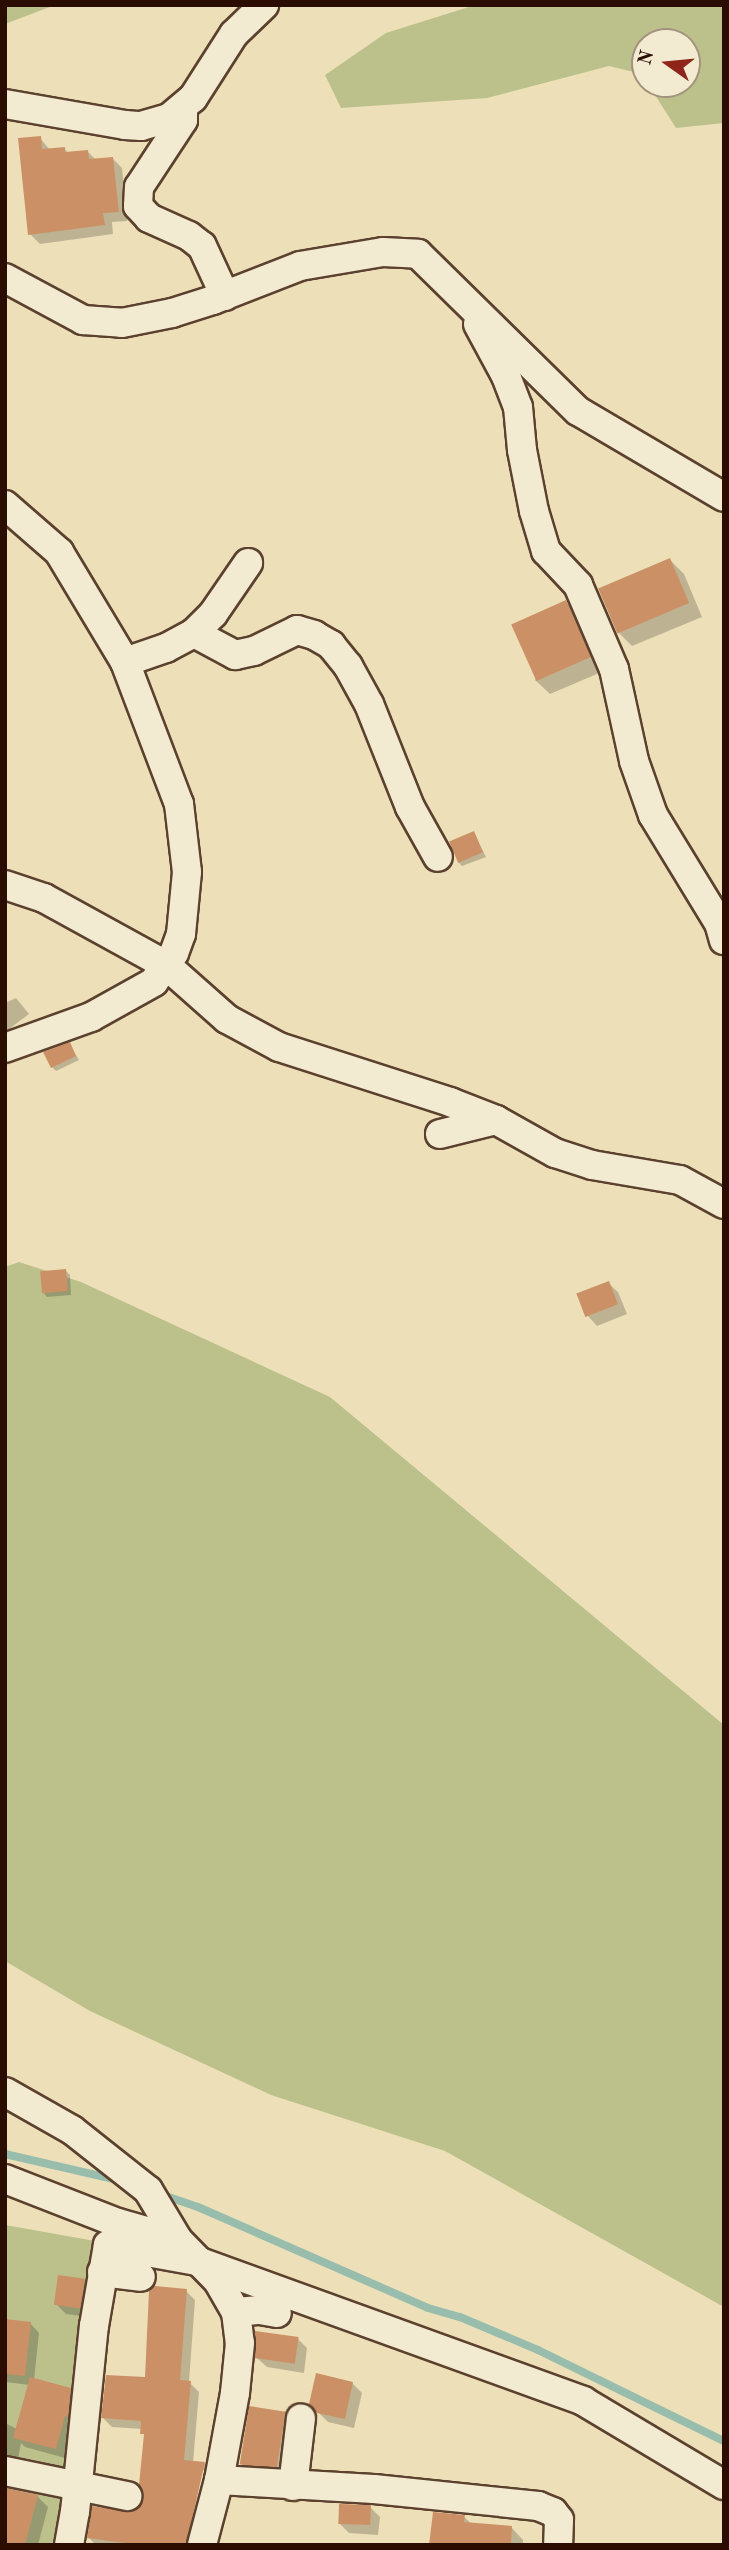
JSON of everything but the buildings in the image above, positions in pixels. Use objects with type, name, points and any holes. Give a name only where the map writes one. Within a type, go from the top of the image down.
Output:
[{"type":"street","points":[[5,104],[141,126],[169,118],[194,98],[234,34],[264,5]]},
{"type":"street","points":[[183,109],[183,120],[139,187],[138,206],[149,218],[189,236],[202,246],[225,296]]},
{"type":"street","points":[[5,278],[83,320],[122,323],[172,313],[225,296],[300,266],[383,252],[418,254],[578,411],[724,497]]},
{"type":"street","points":[[463,296],[506,376],[518,407],[522,450],[534,511],[546,551],[578,585],[614,669],[634,761],[653,815],[719,923],[724,940]]},
{"type":"street","points":[[5,505],[59,551],[125,662],[179,804],[187,872],[184,918],[174,953],[154,982],[134,996],[91,1017],[5,1048]]},
{"type":"street","points":[[125,662],[166,648],[194,633],[213,614],[248,563]]},
{"type":"street","points":[[194,633],[235,655],[254,652],[297,630],[314,635],[331,645],[348,666],[369,705],[410,807],[438,857]]},
{"type":"street","points":[[5,885],[44,898],[166,965],[227,1019],[279,1047],[450,1102],[496,1120],[555,1153],[592,1165],[680,1180],[724,1204]]},
{"type":"street","points":[[440,1134],[496,1120]]},
{"type":"street","points":[[5,2092],[72,2130],[148,2190],[178,2241],[218,2281],[236,2312],[240,2343],[219,2480],[202,2545]]},
{"type":"street","points":[[5,2179],[118,2222],[178,2241]]},
{"type":"street","points":[[69,2545],[102,2272],[108,2245],[197,2261],[583,2402],[724,2485]]},
{"type":"street","points":[[102,2272],[141,2277]]},
{"type":"street","points":[[236,2312],[260,2310],[276,2313]]},
{"type":"street","points":[[293,2486],[301,2418]]},
{"type":"street","points":[[5,2471],[127,2496]]},
{"type":"street","points":[[219,2480],[293,2486],[374,2488],[538,2506],[553,2512],[559,2520],[558,2545]]},
{"type":"green space","points":[[5,5],[55,5],[5,24]]},
{"type":"green space","points":[[475,5],[724,5],[724,123],[676,128],[657,98],[701,98],[701,28],[631,28],[631,71],[609,66],[487,98],[341,108],[325,75],[386,33]]},
{"type":"green space","points":[[19,1262],[81,1282],[330,1397],[724,1725],[724,2307],[445,2151],[271,2095],[90,2011],[5,1961],[5,1267]]},
{"type":"green space","points":[[5,2225],[101,2242],[70,2545],[5,2545]]},
{"type":"waterway","points":[[5,2154],[118,2180]]},
{"type":"waterway","points":[[160,2194],[198,2207],[428,2308],[460,2317],[538,2350],[724,2441]]}]
